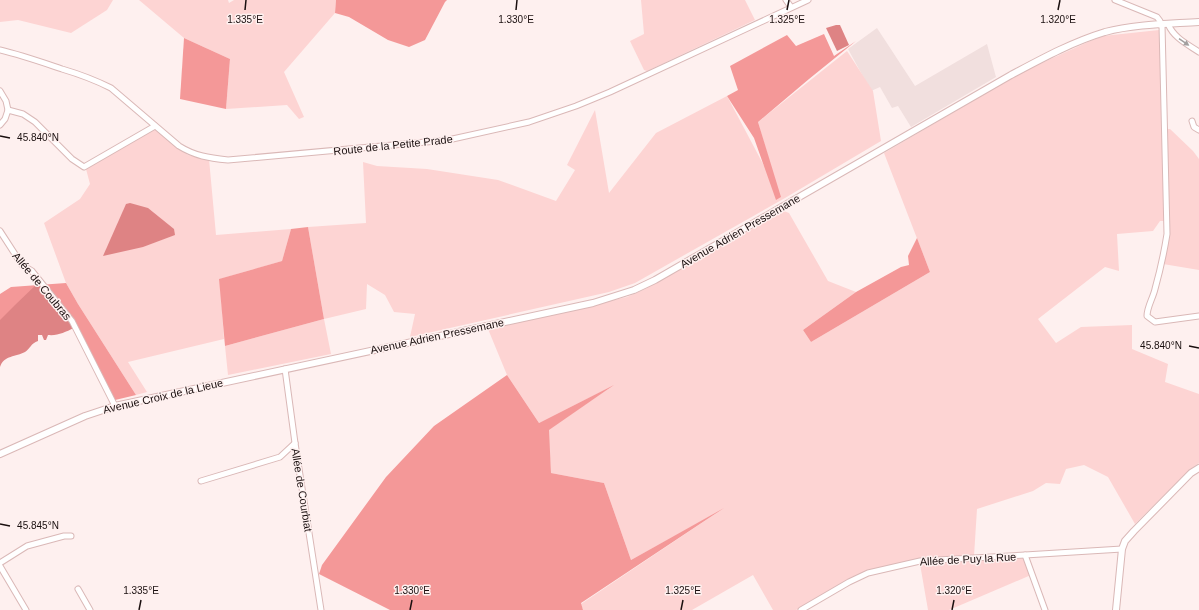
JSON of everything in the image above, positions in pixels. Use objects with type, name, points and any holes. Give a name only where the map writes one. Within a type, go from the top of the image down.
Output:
[{"type":"main road","name":"Avenue Adrien Pressemane","points":[[285,369],[593,303],[634,290],[662,276],[1011,75],[1054,52],[1087,38],[1125,28],[1199,22]]},
{"type":"main road","name":"Avenue Croix de la Lieue","points":[[0,454],[85,416],[115,406],[285,369]]},
{"type":"main road","points":[[1116,610],[1122,549],[1125,541],[1191,473],[1199,468]]},
{"type":"street","points":[[786,0],[791,7]]},
{"type":"street","name":"Route de la Petite Prade","points":[[0,50],[30,58],[103,84],[110,88],[179,146],[189,152],[207,157],[228,160],[448,140],[529,122],[576,106],[610,92],[808,0]]},
{"type":"street","points":[[1115,0],[1121,1],[1157,17],[1163,25],[1171,30],[1177,37],[1199,52]]},
{"type":"street","points":[[1163,25],[1167,234],[1155,292],[1147,312],[1151,320],[1155,322],[1199,316]]},
{"type":"street","points":[[0,91],[6,100],[8,110],[5,119],[0,125]]},
{"type":"street","points":[[8,110],[23,114],[35,122],[72,159],[84,167],[156,126]]},
{"type":"street","points":[[1192,121],[1194,127],[1199,130]]},
{"type":"street","name":"Allée de Coubras","points":[[0,231],[22,265],[32,271],[72,321],[115,406]]},
{"type":"street","name":"Allée de Courbiat","points":[[285,369],[321,610]]},
{"type":"street","points":[[201,481],[280,457],[295,443]]},
{"type":"street","points":[[0,563],[28,546],[64,536],[71,536]]},
{"type":"street","name":"Allée de Puy la Rue","points":[[801,610],[868,572],[920,561],[1122,549]]},
{"type":"street","points":[[1026,555],[1045,610]]},
{"type":"street","points":[[0,566],[26,610]]},
{"type":"street","points":[[78,589],[90,610]]},
{"type":"shaded area","points":[[0,0],[113,0],[107,10],[71,33],[18,20],[0,22]]},
{"type":"shaded area","points":[[139,0],[228,0],[229,3],[234,0],[336,0],[335,13],[284,72],[304,117],[299,119],[287,105],[226,109],[230,59],[184,38]]},
{"type":"shaded area","points":[[336,0],[447,0],[425,40],[409,47],[388,40],[349,17],[335,13]]},
{"type":"shaded area","points":[[641,0],[745,0],[755,20],[647,71],[644,70],[630,41],[644,34]]},
{"type":"shaded area","points":[[840,25],[849,45],[837,51],[826,28]]},
{"type":"shaded area","points":[[877,28],[915,86],[987,44],[996,77],[911,127],[898,106],[892,108],[880,87],[871,91],[848,49]]},
{"type":"shaded area","points":[[1159,30],[1166,221],[1160,221],[1153,231],[1117,234],[1119,271],[1105,267],[1038,319],[1056,343],[1081,327],[1132,325],[1132,349],[1168,364],[1165,382],[1199,394],[1199,463],[1190,469],[1135,524],[1108,477],[1084,465],[1066,469],[1060,484],[1046,483],[1033,491],[977,509],[974,556],[920,559],[866,571],[796,610],[773,610],[753,575],[692,610],[583,610],[581,604],[718,512],[631,560],[604,483],[551,473],[548,430],[611,387],[539,423],[507,375],[488,329],[627,297],[645,289],[784,211],[789,213],[828,281],[856,292],[803,330],[811,342],[930,272],[884,153],[1022,72],[1088,42],[1103,36]]},
{"type":"shaded area","points":[[824,34],[834,56],[856,41],[758,122],[781,197],[776,200],[754,138],[727,96],[738,90],[730,66],[787,35],[796,46]]},
{"type":"shaded area","points":[[184,38],[230,59],[226,109],[180,99]]},
{"type":"shaded area","points":[[847,51],[873,91],[881,141],[785,198],[635,283],[609,292],[410,337],[415,314],[394,312],[385,295],[367,284],[366,309],[324,319],[308,227],[366,223],[363,162],[377,166],[427,169],[498,180],[556,201],[575,170],[567,165],[595,110],[609,193],[656,133],[727,96],[779,194],[758,122]]},
{"type":"shaded area","points":[[156,128],[188,155],[209,159],[216,235],[291,229],[282,261],[220,279],[224,339],[128,362],[147,392],[136,395],[66,283],[44,223],[80,199],[90,184],[86,169]]},
{"type":"shaded area","points":[[1166,129],[1170,129],[1193,151],[1199,159],[1199,270],[1163,264],[1169,234]]},
{"type":"shaded area","points":[[130,203],[148,208],[174,229],[175,235],[143,247],[103,256],[126,204]]},
{"type":"shaded area","points":[[308,227],[324,319],[225,346],[219,279],[282,261],[291,229]]},
{"type":"shaded area","points":[[917,238],[930,272],[811,342],[803,330],[856,292],[901,267],[909,265],[908,256]]},
{"type":"shaded area","points":[[39,282],[74,328],[58,334],[48,335],[46,340],[44,340],[42,335],[38,335],[38,341],[34,343],[27,351],[7,358],[0,367],[0,320]]},
{"type":"shaded area","points":[[66,283],[136,395],[111,401],[70,321],[0,341],[0,294],[11,287]]},
{"type":"shaded area","points":[[324,319],[331,354],[228,375],[225,346]]},
{"type":"shaded area","points":[[507,375],[539,423],[614,385],[549,430],[551,473],[604,483],[631,560],[724,508],[581,603],[583,610],[390,610],[319,574],[322,565],[386,477],[434,426]]},
{"type":"shaded area","points":[[1024,557],[1031,575],[949,610],[928,610],[920,564]]}]
